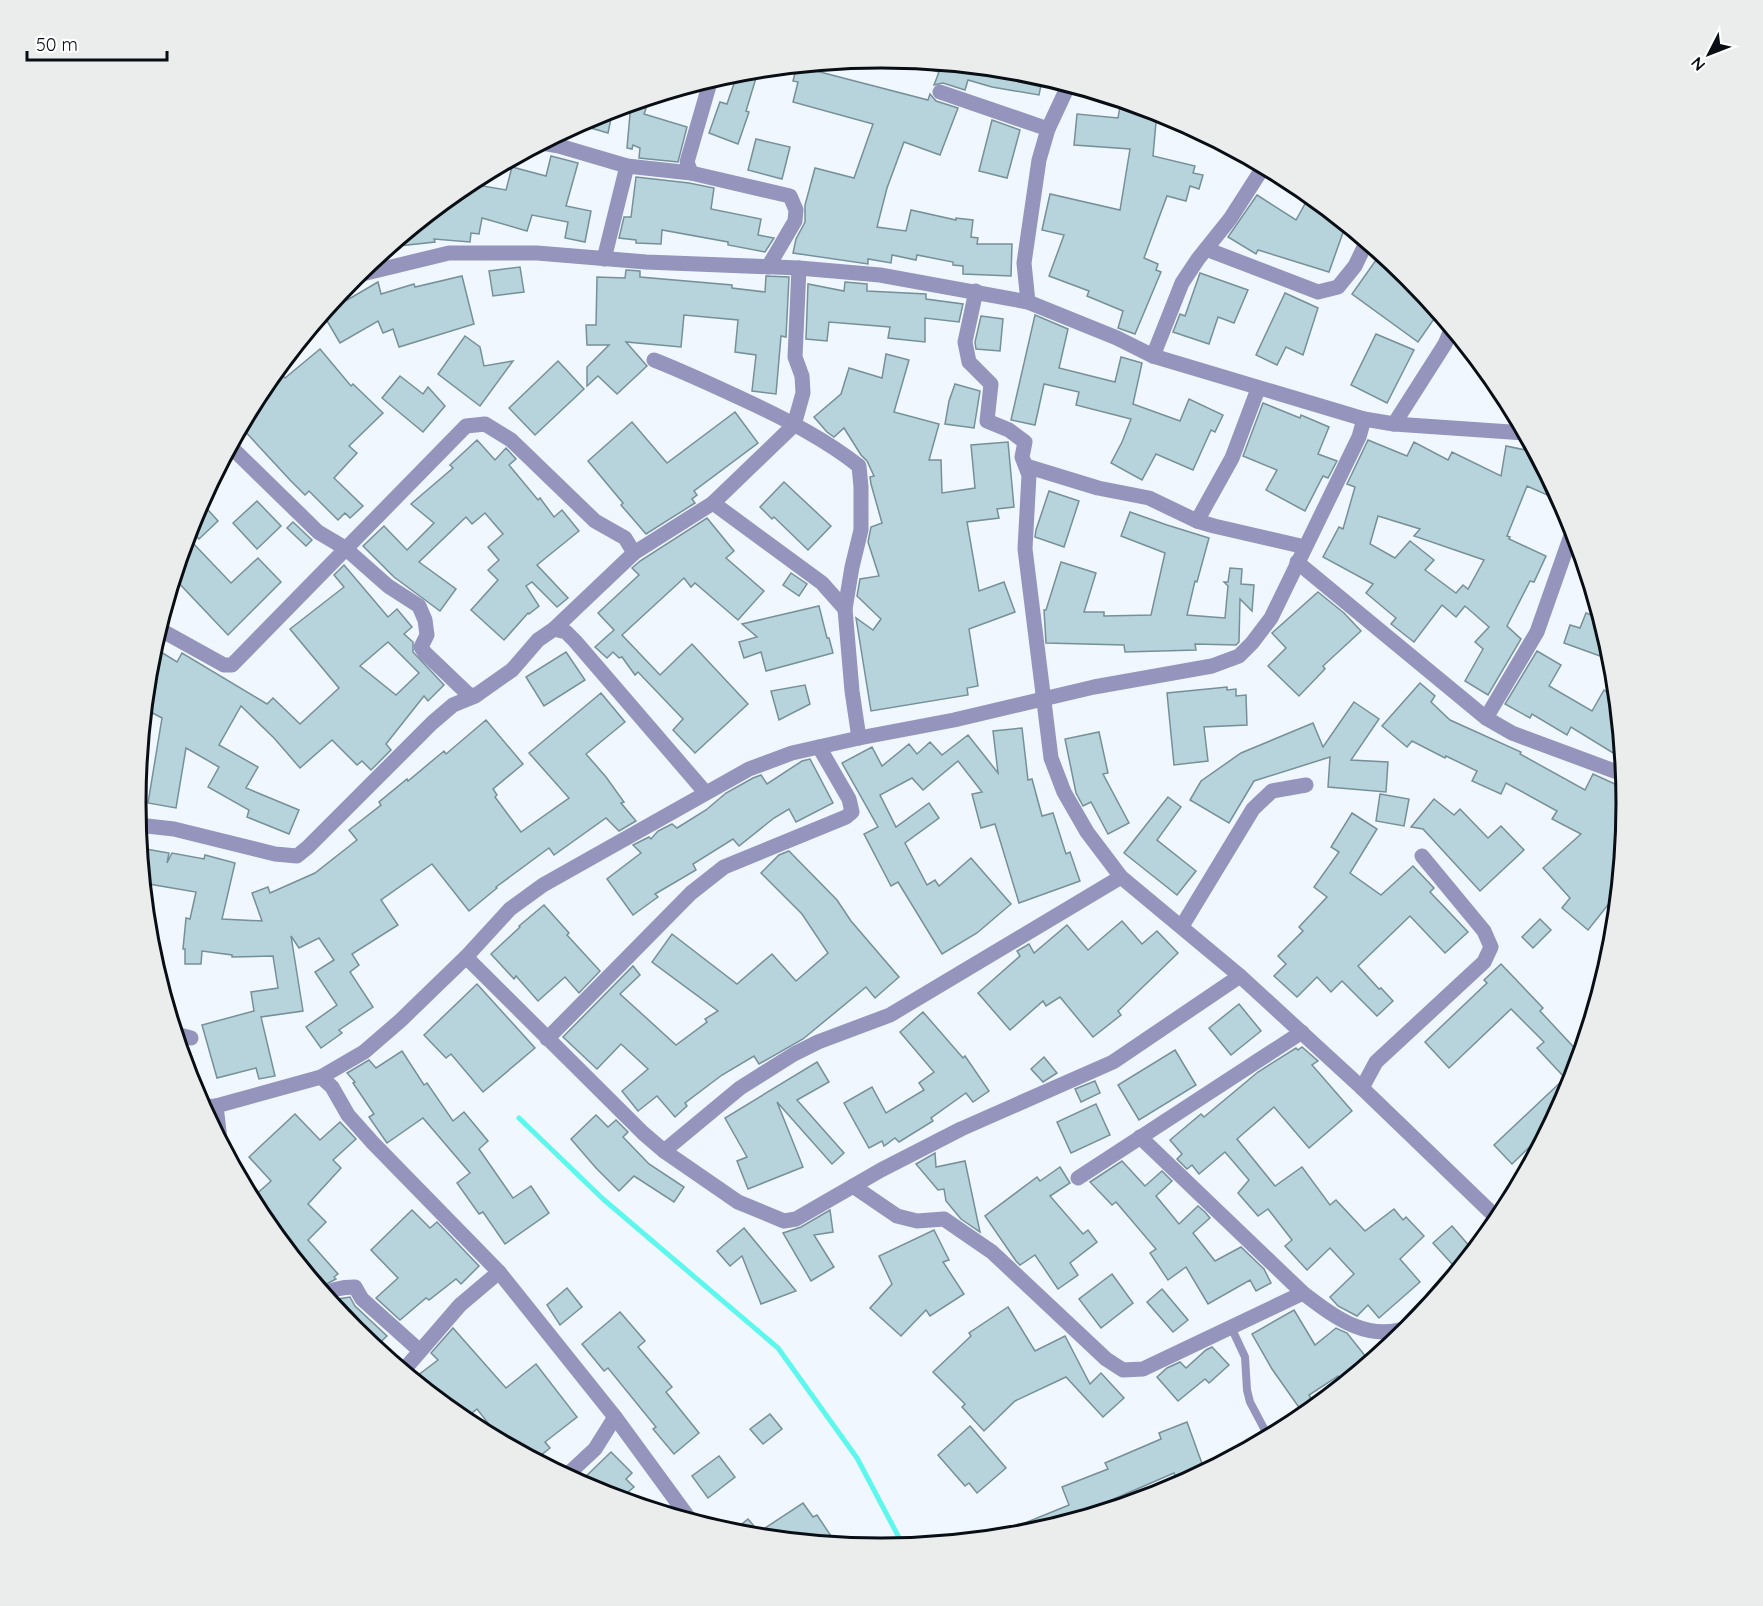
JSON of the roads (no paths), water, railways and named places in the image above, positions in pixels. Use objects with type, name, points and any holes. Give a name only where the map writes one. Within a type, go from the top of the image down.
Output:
[{"type":"street","points":[[691,173],[687,162],[708,89]]},
{"type":"street","points":[[1028,302],[1024,262],[1039,160],[1048,129],[1066,91]]},
{"type":"street","points":[[940,92],[1048,129]]},
{"type":"street","points":[[553,145],[627,166],[691,173],[790,196],[796,210],[795,221],[768,267]]},
{"type":"street","points":[[604,259],[627,166]]},
{"type":"street","points":[[1153,356],[1182,283],[1230,219],[1259,172]]},
{"type":"street","points":[[1206,249],[1318,292],[1338,287],[1355,266],[1364,248]]},
{"type":"street","points":[[374,271],[449,253],[537,253],[604,259],[800,268],[879,275],[1028,302],[1117,338],[1153,356],[1364,419],[1394,424],[1516,432]]},
{"type":"street","points":[[147,826],[174,829],[275,854],[297,856],[453,705],[475,696],[512,670],[538,640],[554,629],[634,553],[713,503],[794,425],[803,393],[802,376],[795,357],[800,268]]},
{"type":"street","points":[[976,291],[965,342],[969,362],[991,384],[987,421],[1009,430],[1025,442],[1022,457],[1029,475],[1025,549],[1051,758],[1064,792],[1087,832],[1121,877],[1182,926],[1302,1032],[1492,1213]]},
{"type":"street","points":[[1394,424],[1449,336]]},
{"type":"street","points":[[654,360],[689,373],[794,425],[840,451],[859,466],[861,530],[845,609],[852,691],[859,738]]},
{"type":"street","points":[[1197,521],[1232,458],[1258,389]]},
{"type":"street","points":[[212,1105],[321,1077],[364,1052],[401,1020],[466,957],[510,909],[543,885],[749,769],[792,753],[954,720],[1043,698],[1212,666],[1239,656],[1271,618],[1359,437],[1364,419]]},
{"type":"street","points":[[166,633],[224,665],[232,666],[466,426],[485,424],[511,440],[595,521],[625,538],[634,553]]},
{"type":"street","points":[[236,452],[318,532],[345,548],[388,586],[419,606],[425,620],[427,635],[422,647],[425,654],[468,694],[475,696]]},
{"type":"street","points":[[1026,466],[1098,488],[1149,498],[1197,521],[1214,526],[1305,546]]},
{"type":"street","points":[[713,503],[822,583],[845,609]]},
{"type":"street","points":[[1486,718],[1536,632],[1569,542]]},
{"type":"street","points":[[1297,562],[1486,718],[1512,733],[1616,772]]},
{"type":"street","points":[[554,629],[566,632],[575,641],[705,792]]},
{"type":"street","points":[[546,1039],[691,893],[724,867],[846,817],[852,812],[849,799],[819,747]]},
{"type":"street","points":[[1182,926],[1253,809],[1272,791],[1306,785]]},
{"type":"street","points":[[1362,1088],[1376,1062],[1484,962],[1491,947],[1484,931],[1422,856]]},
{"type":"street","points":[[664,1150],[740,1088],[794,1054],[818,1042],[890,1015],[1121,877]]},
{"type":"street","points":[[466,957],[643,1133],[738,1202],[784,1221],[796,1219],[961,1129],[1113,1062],[1240,976]]},
{"type":"street","points":[[1077,1178],[1302,1032]]},
{"type":"street","points":[[184,1036],[191,1038]]},
{"type":"street","points":[[321,1077],[332,1088],[348,1115],[373,1143],[499,1272],[615,1418],[683,1511]]},
{"type":"street","points":[[1140,1137],[1303,1293],[1332,1314],[1368,1332],[1394,1330]]},
{"type":"street","points":[[853,1186],[897,1216],[917,1221],[944,1219],[992,1252],[1106,1359],[1123,1370],[1143,1369],[1303,1293]]},
{"type":"street","points":[[408,1365],[460,1305],[499,1272]]},
{"type":"street","points":[[331,1290],[356,1287],[362,1299],[420,1351]]},
{"type":"street","points":[[572,1470],[595,1449],[615,1418]]},
{"type":"lane","points":[[1231,1327],[1245,1357],[1250,1402],[1265,1430]]},
{"type":"waterway","points":[[519,1118],[603,1199],[778,1348],[857,1458],[899,1538]]}]
